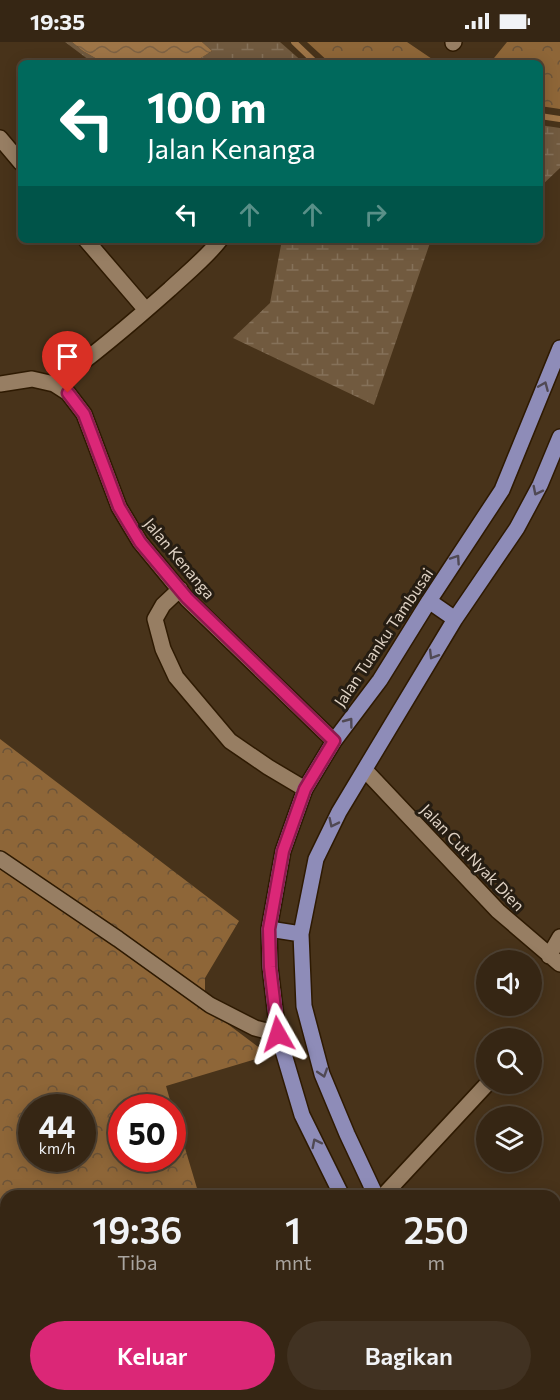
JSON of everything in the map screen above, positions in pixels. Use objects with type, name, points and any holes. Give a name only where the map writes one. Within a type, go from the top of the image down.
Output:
[{"type":"main road","name":"Jalan Tuanku Tambusai","points":[[339,1190],[302,1115],[278,1034],[270,967],[269,929],[283,851],[305,789],[334,741],[380,680],[502,490],[560,348]]},
{"type":"main road","points":[[372,1190],[322,1074],[304,1006],[301,934],[316,859],[339,812],[455,619],[517,528],[540,485],[560,437]]},
{"type":"main road","points":[[429,601],[455,619]]},
{"type":"main road","points":[[269,929],[301,934]]},
{"type":"street","points":[[0,138],[18,159]]},
{"type":"street","points":[[89,243],[146,310]]},
{"type":"street","points":[[0,384],[32,379],[54,384],[91,357],[146,310],[217,243]]},
{"type":"street","name":"Jalan Kenanga","points":[[54,384],[68,393],[84,414],[119,507],[140,542],[187,598],[334,741]]},
{"type":"street","points":[[180,589],[163,605],[156,619],[163,649],[176,677],[230,741],[305,789]]},
{"type":"street","name":"Jalan Cut Nyak Dien","points":[[364,770],[498,910],[555,960]]},
{"type":"street","points":[[0,859],[210,1005],[255,1028],[278,1034]]},
{"type":"street","points":[[555,960],[560,937]]},
{"type":"street","points":[[389,1190],[478,1094]]},
{"type":"green space","points":[[65,42],[72,42],[99,60],[89,60]]},
{"type":"green space","points":[[202,42],[280,42],[301,60],[231,60],[228,58],[198,60],[212,51]]},
{"type":"green space","points":[[307,42],[407,42],[434,60],[327,60]]},
{"type":"green space","points":[[507,42],[560,42],[560,109],[543,106],[543,60],[492,60]]},
{"type":"green space","points":[[543,125],[560,128],[560,168],[543,184]]},
{"type":"green space","points":[[281,243],[430,243],[374,405],[233,338],[270,303]]},
{"type":"green space","points":[[0,739],[239,921],[205,978],[205,1007],[269,1055],[166,1086],[168,1094],[108,1094],[108,1172],[186,1172],[186,1152],[198,1190],[0,1190]]},
{"type":"water","points":[[72,42],[202,42],[212,51],[198,60],[99,60]]},
{"type":"waterway","points":[[294,42],[313,60]]},
{"type":"waterway","points":[[543,116],[560,119]]},
{"type":"route","points":[[68,393],[84,414],[119,507],[140,542],[187,598],[334,741],[305,789],[283,851],[269,929],[270,967],[278,1034]]}]
